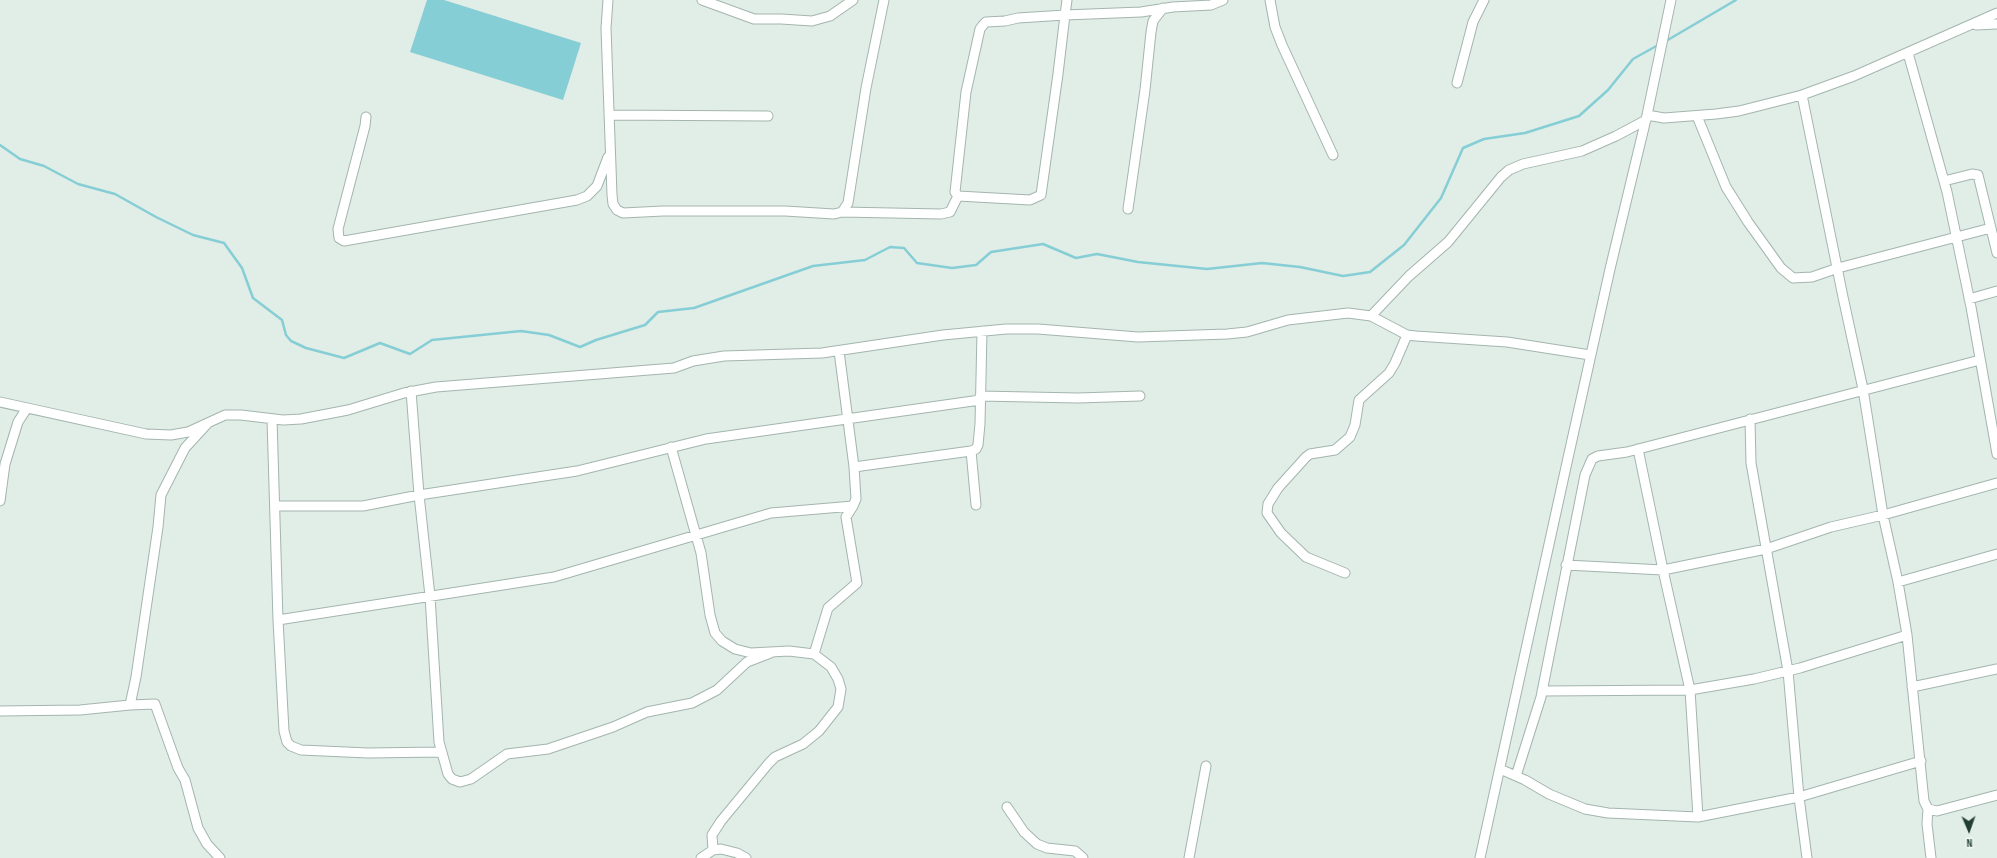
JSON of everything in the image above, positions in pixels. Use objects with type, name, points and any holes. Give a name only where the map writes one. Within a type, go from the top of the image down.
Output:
[{"type":"street","points":[[608,0],[606,28],[610,152],[613,204],[617,210],[623,213],[663,211],[769,211],[834,214],[842,212],[941,214],[950,212],[958,196]]},
{"type":"street","points":[[702,0],[754,19],[789,19],[812,21],[830,16],[853,0]]},
{"type":"street","points":[[842,212],[848,203],[866,88],[884,0]]},
{"type":"street","points":[[958,196],[1034,200],[1041,195],[1066,0]]},
{"type":"street","points":[[958,196],[955,192],[966,92],[980,29],[986,22],[1010,21],[1018,18],[1141,12],[1163,8],[1210,5],[1223,0]]},
{"type":"street","points":[[1270,0],[1275,27],[1282,46],[1333,155]]},
{"type":"street","points":[[1458,84],[1474,22],[1484,0]]},
{"type":"street","points":[[1480,858],[1590,355],[1647,117],[1671,0]]},
{"type":"street","points":[[1128,209],[1145,90],[1153,20],[1163,8]]},
{"type":"street","points":[[1371,316],[1409,276],[1448,242],[1501,176],[1509,170],[1523,164],[1582,151],[1616,136],[1647,117],[1664,118],[1697,116],[1739,111],[1802,95],[1854,76],[1997,13]]},
{"type":"street","points":[[1969,25],[1997,24]]},
{"type":"street","points":[[1908,53],[1944,181],[1969,299],[1980,360],[1994,421],[1997,454]]},
{"type":"street","points":[[1802,95],[1863,389],[1883,515],[1898,582],[1907,635],[1924,801],[1928,809],[1927,824],[1932,858]]},
{"type":"street","points":[[609,115],[768,116]]},
{"type":"street","points":[[1697,116],[1726,187],[1748,222],[1781,268],[1793,278],[1798,279],[1812,277],[1838,268],[1991,228]]},
{"type":"street","points":[[366,117],[365,126],[338,229],[339,238],[344,241],[577,200],[587,196],[597,186],[610,152]]},
{"type":"street","points":[[1944,181],[1972,174],[1978,175],[1997,253]]},
{"type":"street","points":[[1969,299],[1997,291]]},
{"type":"street","points":[[0,402],[146,434],[158,435],[188,432],[225,415],[241,415],[272,419],[301,419],[348,410],[412,391],[436,387],[674,368],[693,360],[724,356],[805,354],[839,351],[982,330],[1038,329],[1138,337],[1227,334],[1248,332],[1288,320],[1348,313],[1371,316],[1407,335],[1507,342],[1590,355]]},
{"type":"street","points":[[854,467],[971,451],[978,445],[982,330]]},
{"type":"street","points":[[1344,573],[1306,557],[1281,533],[1267,513],[1268,504],[1278,488],[1306,457],[1310,454],[1336,450],[1350,437],[1355,425],[1359,400],[1389,373],[1407,335]]},
{"type":"street","points":[[814,654],[828,608],[857,583],[846,517],[856,500],[854,467],[839,351]]},
{"type":"street","points":[[1516,776],[1531,732],[1550,660],[1566,565],[1585,475],[1592,459],[1598,456],[1638,449],[1863,389],[1980,360]]},
{"type":"street","points":[[412,391],[419,495],[430,596],[437,727],[440,752],[452,780],[466,781],[480,774],[507,754],[548,749],[613,727],[648,712],[685,705],[702,699],[717,690],[747,662],[773,652]]},
{"type":"street","points":[[275,506],[363,506],[419,495],[554,475],[599,466],[706,438],[980,398],[1078,398],[1140,396]]},
{"type":"street","points":[[0,501],[1,482],[5,464],[18,422],[27,408]]},
{"type":"street","points":[[272,419],[278,620],[284,731],[288,745],[301,750],[368,753],[440,752]]},
{"type":"street","points":[[1750,419],[1751,463],[1788,671],[1799,797],[1807,858]]},
{"type":"street","points":[[130,705],[136,677],[158,527],[161,494],[185,448],[209,422]]},
{"type":"street","points":[[671,447],[705,576],[710,615],[715,633],[722,641],[736,649],[751,653],[789,651],[814,654],[831,668],[838,679],[841,689],[838,707],[819,731],[803,744],[775,757],[714,830],[712,838],[714,850]]},
{"type":"street","points":[[1638,449],[1690,690],[1698,817]]},
{"type":"street","points":[[971,451],[976,505]]},
{"type":"street","points":[[1566,565],[1663,570],[1766,549],[1831,528],[1997,483]]},
{"type":"street","points":[[278,620],[554,577],[771,513],[853,506]]},
{"type":"street","points":[[1898,582],[1997,554]]},
{"type":"street","points":[[1542,691],[1690,690],[1788,671],[1907,635]]},
{"type":"street","points":[[1912,688],[1997,669]]},
{"type":"street","points":[[0,711],[80,710],[155,704],[178,768],[185,780],[198,828],[207,844],[220,858]]},
{"type":"street","points":[[1500,769],[1549,794],[1585,809],[1608,813],[1698,817],[1799,797],[1921,761]]},
{"type":"street","points":[[1189,858],[1206,766]]},
{"type":"street","points":[[1928,809],[1937,811],[1997,795]]},
{"type":"street","points":[[1007,807],[1024,832],[1037,844],[1044,848],[1075,852],[1083,858]]},
{"type":"street","points":[[701,858],[714,850],[728,850],[746,858]]},
{"type":"water","points":[[427,0],[444,0],[581,43],[563,100],[410,52]]},
{"type":"waterway","points":[[1666,41],[1736,0]]},
{"type":"waterway","points":[[0,145],[20,159],[44,166],[78,184],[115,194],[156,217],[193,235],[224,243],[242,268],[253,298],[282,320],[286,335],[291,341],[306,348],[344,358],[380,343],[410,354],[432,340],[521,331],[549,335],[580,347],[596,340],[645,325],[658,312],[694,308],[813,266],[865,260],[890,247],[904,248],[917,263],[952,268],[976,265],[991,252],[1043,244],[1076,258],[1097,254],[1138,262],[1207,269],[1262,263],[1300,267],[1343,276],[1370,272],[1404,245],[1441,198],[1463,148],[1484,139],[1525,133],[1579,116],[1608,90],[1633,59],[1660,44]]}]
